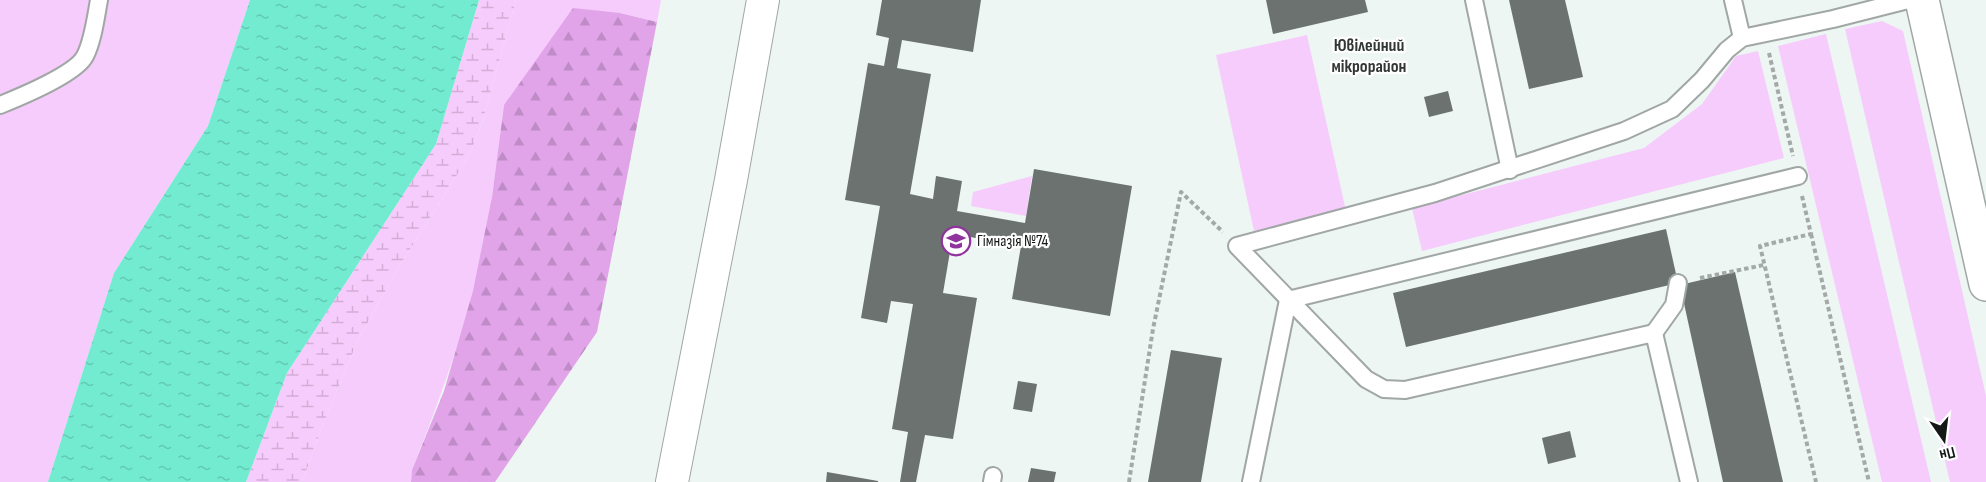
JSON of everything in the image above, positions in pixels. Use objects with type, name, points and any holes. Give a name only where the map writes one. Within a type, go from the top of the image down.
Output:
[{"type":"main road","points":[[1922,0],[1986,284]]},
{"type":"street","points":[[672,482],[731,180],[763,0]]},
{"type":"lane","points":[[0,105],[29,94],[64,75],[85,57],[99,0]]},
{"type":"lane","points":[[1474,0],[1510,170]]},
{"type":"lane","points":[[1733,0],[1742,38]]},
{"type":"lane","points":[[1678,283],[1674,305],[1654,333],[1405,390],[1384,389],[1366,379],[1237,246],[1435,193],[1624,131],[1672,109],[1702,80],[1726,50],[1742,38],[1833,20],[1908,0]]},
{"type":"lane","points":[[1288,300],[1798,176]]},
{"type":"lane","points":[[1251,482],[1288,300]]},
{"type":"lane","points":[[1654,333],[1689,482]]},
{"type":"path","points":[[1765,34],[1869,482]]},
{"type":"path","points":[[1129,482],[1153,329],[1181,192],[1237,246]]},
{"type":"path","points":[[1812,234],[1760,246],[1816,482]]},
{"type":"path","points":[[1678,283],[1764,264]]},
{"type":"green space","points":[[0,0],[250,0],[208,126],[114,273],[48,482],[0,482]]},
{"type":"green space","points":[[479,0],[516,0],[482,123],[469,156],[400,265],[358,340],[302,482],[246,482],[287,373],[436,144]]},
{"type":"green space","points":[[516,0],[661,0],[657,22],[620,13],[504,105],[488,224],[479,271],[460,339],[412,470],[411,482],[302,482],[358,340],[400,265],[469,156],[482,123]]},
{"type":"green space","points":[[573,8],[620,13],[657,22],[597,332],[495,482],[411,482],[412,470],[444,391],[473,291],[492,197],[504,105]]},
{"type":"green space","points":[[1882,21],[1903,31],[1986,396],[1986,482],[1950,482],[1845,29]]},
{"type":"green space","points":[[1826,34],[1931,482],[1882,482],[1778,46]]},
{"type":"green space","points":[[1307,35],[1346,211],[1254,231],[1216,55]]},
{"type":"green space","points":[[1758,51],[1784,158],[1422,251],[1412,208],[1644,148],[1702,104],[1736,56]]},
{"type":"green space","points":[[1032,176],[1026,216],[971,206],[973,192]]},
{"type":"water","points":[[250,0],[479,0],[436,144],[287,373],[246,482],[48,482],[114,273],[208,126]]},
{"type":"building","points":[[882,0],[981,0],[973,52],[902,40],[897,68],[931,74],[910,194],[933,199],[936,176],[962,181],[957,211],[1025,223],[1034,169],[1132,186],[1110,316],[1012,299],[1021,246],[953,234],[943,293],[977,298],[953,439],[925,435],[916,482],[900,482],[908,432],[892,429],[913,304],[891,301],[887,323],[861,318],[880,206],[845,200],[868,63],[884,66],[889,38],[876,35]]},
{"type":"building","points":[[1266,0],[1365,0],[1368,12],[1273,34]]},
{"type":"building","points":[[1509,0],[1565,0],[1583,77],[1529,89]]},
{"type":"building","points":[[1448,91],[1453,111],[1429,117],[1424,97]]},
{"type":"building","points":[[1666,229],[1678,283],[1406,347],[1393,293]]},
{"type":"building","points":[[1735,272],[1783,482],[1723,482],[1680,285]]},
{"type":"building","points":[[1171,350],[1222,358],[1201,482],[1148,482]]},
{"type":"building","points":[[1018,381],[1037,384],[1032,412],[1013,409]]},
{"type":"building","points":[[1570,431],[1576,457],[1548,464],[1542,438]]},
{"type":"building","points":[[1031,468],[1056,472],[1054,482],[1028,482]]},
{"type":"building","points":[[827,472],[878,481],[878,482],[826,482]]},
{"type":"place","name":"Гімназія №74","points":[[956,241]]},
{"type":"district","name":"Ювілейний мікрорайон","points":[[1369,55]]}]
